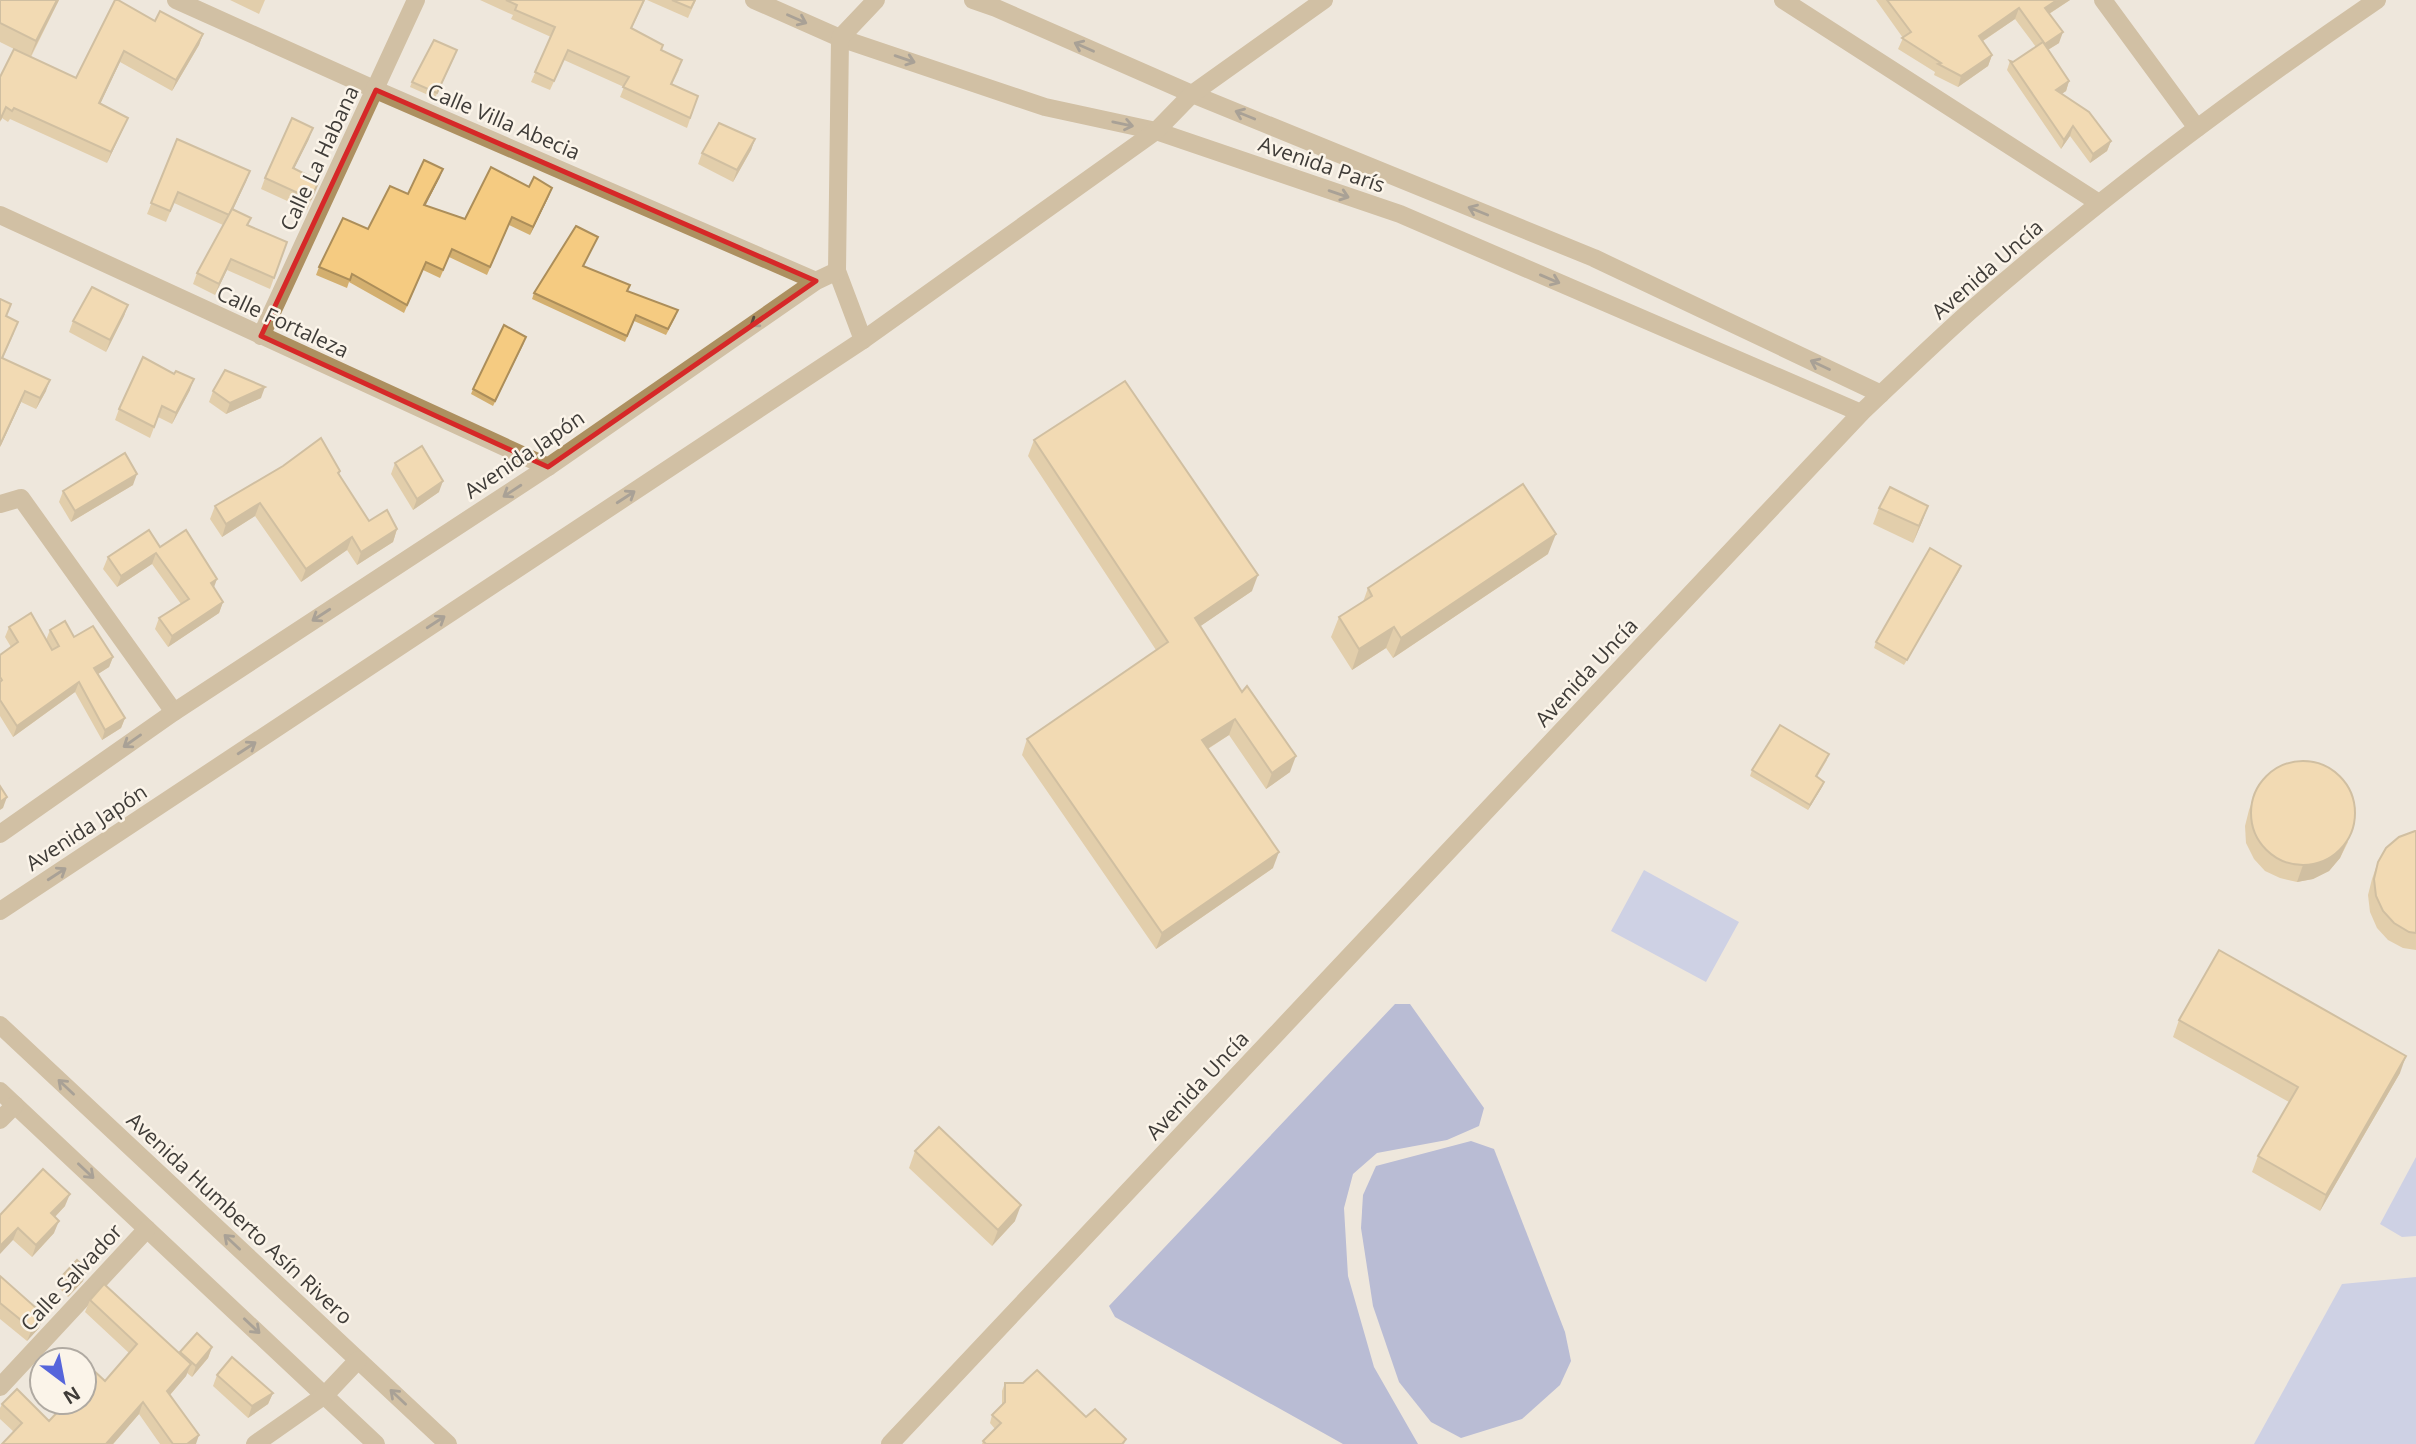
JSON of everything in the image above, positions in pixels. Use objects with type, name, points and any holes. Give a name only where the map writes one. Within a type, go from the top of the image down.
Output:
[{"type":"street","name":"Calle Villa Abecia","points":[[176,0],[816,281]]},
{"type":"street","name":"Calle La Habana","points":[[261,336],[416,0]]},
{"type":"street","name":"Avenida París","points":[[754,0],[840,37],[1045,107],[1156,131],[1399,214],[1861,413]]},
{"type":"street","points":[[863,340],[837,271],[840,37],[876,0]]},
{"type":"street","name":"Avenida París","points":[[973,0],[998,4],[1192,94],[1594,258],[1881,394]]},
{"type":"street","name":"Avenida Japón","points":[[0,911],[863,340],[1156,131],[1192,94],[1324,0]]},
{"type":"street","points":[[1783,0],[2099,203]]},
{"type":"street","points":[[2103,0],[2197,128]]},
{"type":"street","name":"Avenida Uncía","points":[[890,1444],[1861,413],[1969,312],[2099,203],[2197,128],[2377,0]]},
{"type":"street","name":"Calle Fortaleza","points":[[0,215],[548,467]]},
{"type":"street","name":"Avenida Japón","points":[[0,834],[174,712],[548,467],[816,281],[837,271]]},
{"type":"street","points":[[0,504],[22,498],[174,712]]},
{"type":"street","name":"Avenida Humberto Asín Rivero","points":[[0,1025],[448,1444]]},
{"type":"street","points":[[0,1091],[376,1444]]},
{"type":"street","points":[[0,1120],[15,1105]]},
{"type":"street","name":"Calle Salvador","points":[[0,1387],[147,1229]]},
{"type":"street","points":[[255,1444],[325,1395],[358,1360]]},
{"type":"highlighted area","points":[[376,90],[816,281],[548,467],[261,336]]},
{"type":"shaded area","points":[[1644,870],[1739,922],[1706,982],[1611,931]]},
{"type":"shaded area","points":[[1395,1004],[1410,1004],[1484,1108],[1479,1126],[1447,1140],[1377,1153],[1353,1174],[1344,1208],[1348,1276],[1374,1367],[1418,1444],[1343,1444],[1115,1317],[1109,1306]]},
{"type":"shaded area","points":[[1471,1141],[1494,1149],[1565,1332],[1571,1361],[1560,1385],[1522,1419],[1461,1438],[1431,1422],[1399,1382],[1373,1306],[1361,1228],[1363,1195],[1376,1166]]},
{"type":"shaded area","points":[[2416,1157],[2416,1236],[2402,1237],[2380,1224]]},
{"type":"shaded area","points":[[2416,1277],[2416,1444],[2254,1444],[2342,1284]]},
{"type":"building","points":[[0,0],[57,0],[36,41],[0,23]]},
{"type":"building","points":[[115,0],[155,21],[160,11],[203,34],[176,80],[124,51],[99,103],[128,118],[111,152],[14,108],[12,111],[6,107],[0,120],[0,77],[14,49],[76,78]]},
{"type":"building","points":[[506,0],[644,0],[631,28],[663,45],[661,50],[682,60],[671,84],[698,96],[690,118],[623,87],[629,77],[568,50],[554,81],[535,72],[555,27],[515,10],[517,5]]},
{"type":"building","points":[[672,0],[695,0],[691,8]]},
{"type":"building","points":[[1887,0],[2057,0],[2045,8],[2063,32],[2045,44],[2019,8],[1979,36],[1992,55],[1961,76],[1938,64],[1941,63],[1902,38],[1911,32]]},
{"type":"building","points":[[434,40],[457,50],[437,93],[412,82]]},
{"type":"building","points":[[2043,42],[2069,81],[2056,90],[2089,112],[2111,141],[2093,154],[2073,126],[2064,140],[2010,61],[2013,62]]},
{"type":"building","points":[[292,118],[313,128],[293,168],[319,181],[311,199],[265,178]]},
{"type":"building","points":[[719,123],[755,139],[737,170],[702,153]]},
{"type":"building","points":[[177,139],[250,171],[229,215],[178,192],[170,211],[151,203]]},
{"type":"building","points":[[424,160],[443,169],[424,205],[465,219],[491,167],[529,187],[534,177],[552,188],[533,227],[512,217],[490,267],[452,249],[443,270],[426,262],[407,305],[352,274],[350,280],[319,267],[343,218],[368,229],[390,186],[408,194]]},
{"type":"building","points":[[232,209],[251,218],[247,225],[287,242],[274,278],[231,259],[219,284],[197,273]]},
{"type":"building","points":[[576,226],[598,237],[583,266],[630,285],[627,291],[678,310],[668,329],[636,315],[627,336],[534,293]]},
{"type":"building","points":[[92,287],[128,305],[110,340],[73,321]]},
{"type":"building","points":[[0,299],[11,304],[6,316],[18,322],[2,358],[50,380],[40,398],[25,391],[0,445]]},
{"type":"building","points":[[504,325],[526,337],[495,401],[473,389]]},
{"type":"building","points":[[143,357],[174,374],[176,371],[194,379],[176,413],[162,406],[154,427],[119,409]]},
{"type":"building","points":[[225,370],[265,387],[230,403],[213,391]]},
{"type":"building","points":[[1125,381],[1258,575],[1195,618],[1242,692],[1247,686],[1296,756],[1272,773],[1235,719],[1202,740],[1279,852],[1162,933],[1027,739],[1168,642],[1034,440]]},
{"type":"building","points":[[321,438],[340,471],[338,473],[369,521],[387,510],[397,529],[361,552],[352,537],[306,569],[260,503],[226,524],[215,506],[283,466]]},
{"type":"building","points":[[422,446],[443,481],[417,499],[395,463]]},
{"type":"building","points":[[125,453],[137,474],[75,511],[63,491]]},
{"type":"building","points":[[1523,484],[1556,534],[1401,638],[1394,627],[1359,649],[1339,617],[1372,596],[1368,588]]},
{"type":"building","points":[[1890,487],[1928,506],[1919,526],[1879,508]]},
{"type":"building","points":[[149,530],[160,547],[186,530],[217,579],[211,583],[223,602],[172,636],[159,618],[189,599],[156,553],[121,576],[108,557]]},
{"type":"building","points":[[1930,548],[1961,566],[1907,660],[1876,642]]},
{"type":"building","points":[[31,613],[52,650],[59,646],[50,630],[65,621],[74,637],[93,626],[113,657],[94,668],[125,718],[105,730],[79,682],[17,726],[0,700],[0,655],[18,642],[9,627]]},
{"type":"building","points":[[1780,725],[1829,754],[1816,776],[1824,782],[1810,805],[1752,770]]},
{"type":"building","points":[[2303,761],[2323,765],[2340,776],[2351,793],[2355,813],[2351,833],[2340,850],[2323,861],[2303,865],[2283,861],[2266,850],[2255,833],[2251,813],[2255,793],[2266,776],[2283,765]]},
{"type":"building","points":[[0,786],[7,797],[0,802]]},
{"type":"building","points":[[2416,831],[2416,933],[2394,923],[2383,911],[2376,896],[2374,879],[2378,862],[2386,848],[2399,837]]},
{"type":"building","points":[[2219,950],[2406,1056],[2326,1195],[2258,1156],[2298,1087],[2179,1020]]},
{"type":"building","points":[[939,1127],[1021,1205],[998,1230],[915,1151]]},
{"type":"building","points":[[43,1169],[70,1194],[51,1213],[59,1221],[36,1245],[18,1228],[0,1246],[0,1215]]},
{"type":"building","points":[[77,1260],[87,1270],[72,1286],[62,1276]]},
{"type":"building","points":[[0,1276],[44,1315],[32,1329],[0,1303]]},
{"type":"building","points":[[104,1284],[191,1364],[167,1391],[199,1435],[187,1444],[173,1444],[143,1402],[106,1444],[2,1444],[22,1423],[2,1404],[17,1389],[28,1400],[28,1416],[44,1416],[49,1421],[54,1416],[98,1416],[98,1374],[105,1381],[137,1344],[90,1300]]},
{"type":"building","points":[[197,1333],[212,1347],[196,1366],[180,1352]]},
{"type":"building","points":[[232,1357],[273,1393],[252,1406],[217,1375]]},
{"type":"building","points":[[1037,1370],[1086,1417],[1095,1409],[1126,1439],[1122,1444],[986,1444],[983,1441],[1001,1423],[992,1415],[1005,1402],[1005,1383],[1023,1383]]}]
